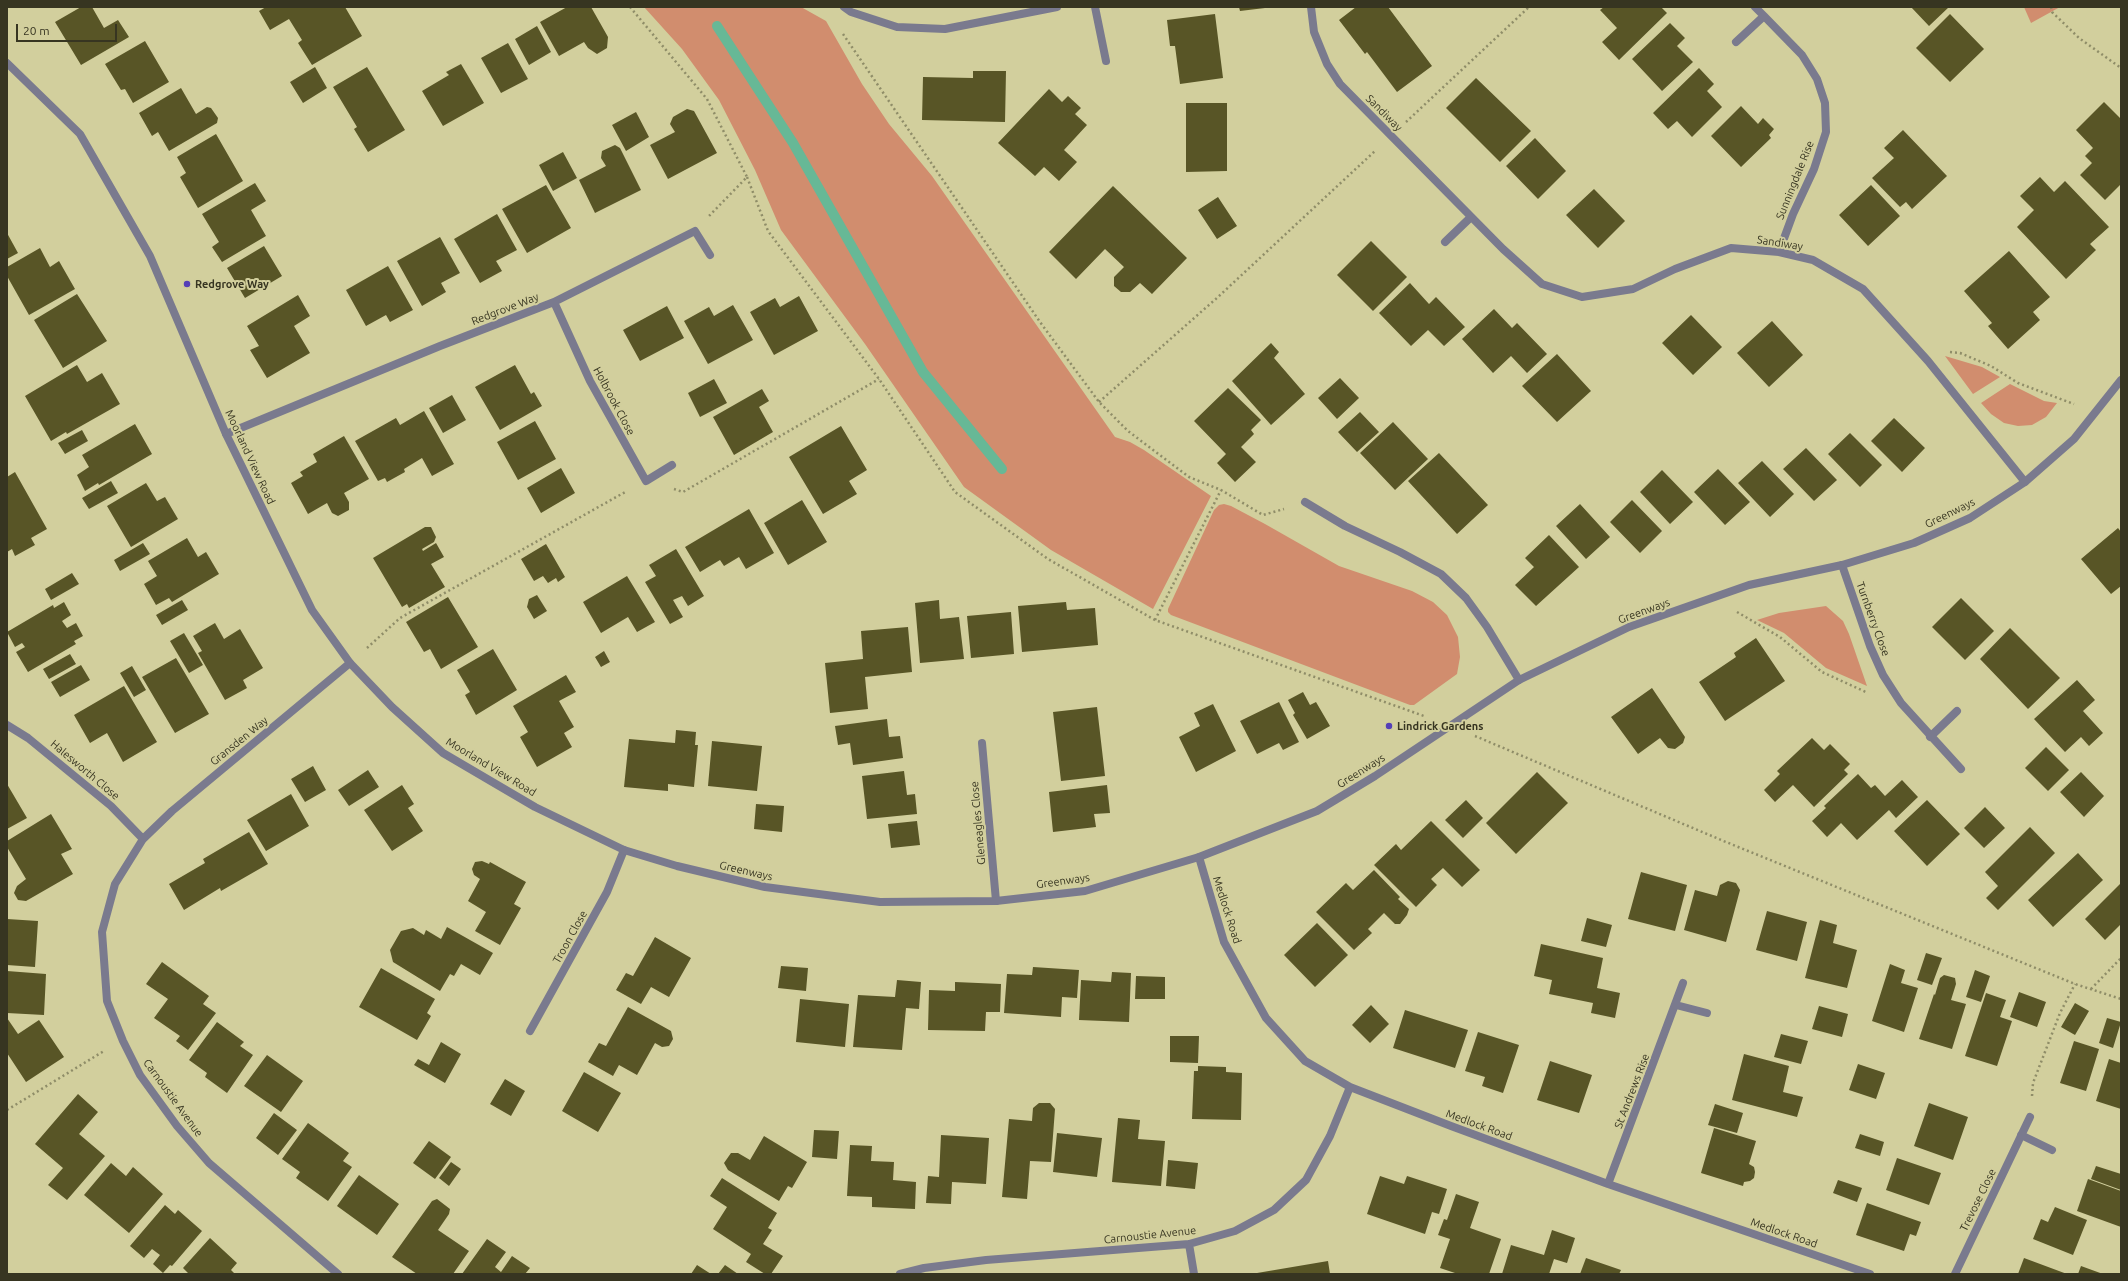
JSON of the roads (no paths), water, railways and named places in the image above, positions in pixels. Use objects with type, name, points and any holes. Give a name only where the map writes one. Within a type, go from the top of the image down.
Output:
[{"type":"street","points":[[844,7],[852,12],[897,27],[945,29],[1057,7]]},
{"type":"street","points":[[1095,7],[1106,61]]},
{"type":"street","name":"Sandiway","points":[[1311,7],[1314,32],[1327,64],[1340,84],[1471,216],[1542,284],[1582,297],[1633,289],[1675,269],[1732,248],[1779,252],[1813,260],[1863,289],[1916,348],[2025,482]]},
{"type":"street","name":"Sunningdale Rise","points":[[1755,7],[1802,55],[1817,79],[1825,110],[1826,132],[1814,169],[1793,214],[1779,252]]},
{"type":"street","points":[[1736,42],[1764,16]]},
{"type":"street","name":"Moorland View Road","points":[[7,63],[80,134],[150,256],[226,434],[312,610],[350,663],[392,707],[443,753],[535,807]]},
{"type":"street","points":[[1445,242],[1471,216]]},
{"type":"street","name":"Redgrove Way","points":[[226,434],[440,346],[554,302],[695,231],[710,255]]},
{"type":"street","name":"Holbrook Close","points":[[554,302],[590,381],[646,481],[672,465]]},
{"type":"street","name":"Greenways","points":[[535,807],[624,850],[677,866],[765,887],[880,902],[996,901],[1085,891],[1199,857],[1317,811],[1375,776],[1519,680],[1629,627],[1749,585],[1842,564],[1914,543],[1970,518],[2025,482],[2074,439],[2121,380]]},
{"type":"street","points":[[1305,502],[1345,526],[1400,552],[1441,574],[1466,598],[1519,680]]},
{"type":"street","name":"Turnberry Close","points":[[1842,564],[1870,646],[1883,675],[1901,703],[1930,737],[1961,769]]},
{"type":"street","name":"Gransden Way","points":[[144,839],[172,811],[350,663]]},
{"type":"street","points":[[1930,737],[1956,711]]},
{"type":"street","name":"Halesworth Close","points":[[7,725],[28,738],[111,806],[144,839]]},
{"type":"street","name":"Gleneagles Close","points":[[982,743],[996,901]]},
{"type":"street","name":"Carnoustie Avenue","points":[[144,839],[115,884],[102,932],[107,1001],[123,1041],[140,1076],[177,1126],[209,1163],[337,1274]]},
{"type":"street","name":"Troon Close","points":[[530,1031],[607,892],[624,850]]},
{"type":"street","name":"Medlock Road","points":[[1199,857],[1224,942],[1266,1018],[1305,1061],[1350,1087],[1608,1184],[1870,1274]]},
{"type":"street","name":"St Andrews Rise","points":[[1608,1184],[1683,983]]},
{"type":"street","points":[[1676,1005],[1707,1013]]},
{"type":"street","name":"Carnoustie Avenue","points":[[900,1274],[924,1268],[986,1260],[1189,1244],[1235,1231],[1267,1213],[1306,1180],[1330,1136],[1350,1087]]},
{"type":"street","name":"Trevose Close","points":[[1955,1274],[2030,1117]]},
{"type":"street","points":[[2021,1135],[2052,1150]]},
{"type":"street","points":[[1189,1244],[1194,1274]]},
{"type":"waterway","points":[[717,26],[793,143],[923,372],[1002,469]]},
{"type":"place","name":"Redgrove Way","points":[[187,284]]},
{"type":"place","name":"Lindrick Gardens","points":[[1389,726]]}]
